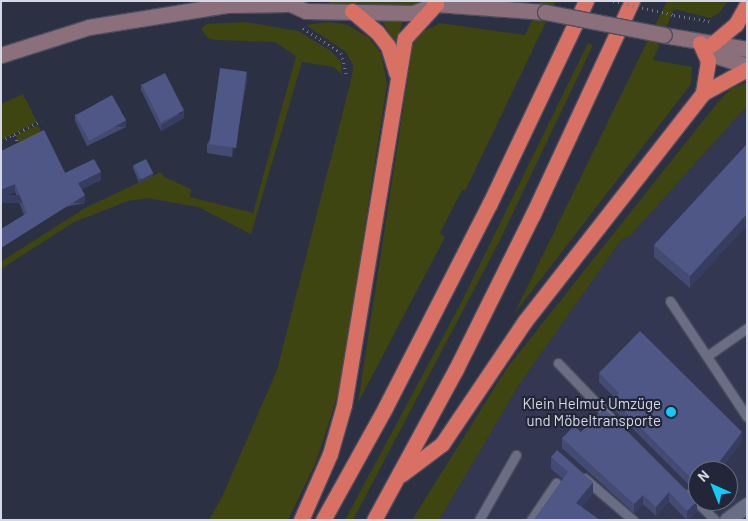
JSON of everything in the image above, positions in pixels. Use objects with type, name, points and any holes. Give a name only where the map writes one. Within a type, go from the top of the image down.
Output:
[{"type":"highway","points":[[323,520],[390,400],[490,203],[586,1]]},
{"type":"highway","points":[[374,520],[533,214],[632,1]]},
{"type":"highway","points":[[301,520],[330,454],[344,405],[405,38],[433,2]]},
{"type":"highway","points":[[703,93],[708,61],[705,44],[736,24],[747,4]]},
{"type":"highway","points":[[352,12],[377,32],[388,46],[397,77]]},
{"type":"highway","points":[[397,478],[442,444],[525,321],[703,93],[747,68]]},
{"type":"main road","points":[[1,55],[44,40],[137,18],[226,6],[293,3],[306,11],[413,13],[433,2],[535,11],[705,44],[728,43],[747,49]]},
{"type":"main road","points":[[705,44],[720,57],[747,68]]},
{"type":"street","points":[[726,520],[747,505]]},
{"type":"lane","points":[[670,301],[747,417]]},
{"type":"lane","points":[[707,356],[747,328]]},
{"type":"lane","points":[[558,363],[620,427]]},
{"type":"lane","points":[[479,520],[516,455]]},
{"type":"lane","points":[[579,473],[633,520]]},
{"type":"lane","points":[[531,520],[556,483]]},
{"type":"lane","points":[[682,488],[715,520]]},
{"type":"path","points":[[612,1],[674,15]]},
{"type":"path","points":[[293,3],[298,25],[341,53],[346,73]]},
{"type":"path","points":[[1,141],[41,121]]},
{"type":"path","points":[[14,135],[21,149]]},
{"type":"shaded area","points":[[747,106],[747,520],[439,520],[519,385],[621,240],[630,236]]},
{"type":"green space","points":[[330,1],[422,2],[420,7],[330,5]]},
{"type":"green space","points":[[541,1],[556,1],[465,191],[462,190],[440,233],[445,237],[358,403],[413,44],[421,33],[440,23],[525,35]]},
{"type":"green space","points":[[667,1],[728,1],[718,14],[710,18],[674,9],[653,60],[692,67],[691,84],[514,314]]},
{"type":"green space","points":[[381,19],[403,20],[396,43],[395,43]]},
{"type":"green space","points":[[245,22],[298,31],[331,51],[341,62],[342,75],[334,67],[302,62],[251,234],[198,207],[147,198],[128,201],[74,222],[1,269],[2,261],[85,208],[161,172],[164,177],[191,189],[190,197],[253,213],[296,56],[275,42],[216,40],[208,38],[201,29],[207,24]]},
{"type":"green space","points":[[328,22],[348,25],[369,38],[381,53],[387,84],[340,388],[316,462],[288,520],[209,520],[222,497],[277,370],[352,76],[353,65],[346,52],[306,25]]},
{"type":"green space","points":[[588,43],[593,45],[500,240],[353,520],[345,520],[460,305]]},
{"type":"green space","points":[[747,82],[747,106],[630,236],[621,240],[519,385],[439,520],[412,520],[507,368],[718,102],[732,88]]},
{"type":"green space","points":[[23,94],[37,122],[1,140],[1,104]]},
{"type":"green space","points":[[38,125],[44,138],[21,148],[15,136]]},
{"type":"building","points":[[220,68],[247,72],[236,148],[209,144]]},
{"type":"building","points":[[165,73],[184,110],[161,122],[142,85]]},
{"type":"building","points":[[112,95],[126,120],[89,141],[75,115]]},
{"type":"building","points":[[44,130],[65,173],[94,159],[101,172],[78,183],[85,195],[1,248],[1,229],[27,213],[15,184],[1,190],[1,151]]},
{"type":"building","points":[[747,144],[747,214],[690,276],[654,245]]},
{"type":"building","points":[[146,159],[153,173],[141,180],[134,165]]},
{"type":"building","name":"Klein Helmut Umzüge und Möbeltransporte","points":[[640,331],[742,432],[720,461],[688,461],[688,475],[613,400],[619,393],[599,373]]},
{"type":"building","points":[[604,408],[688,492],[688,510],[669,492],[656,507],[643,495],[634,504],[562,438],[574,426],[581,432]]},
{"type":"building","points":[[557,450],[593,482],[576,503],[600,520],[534,520],[568,472],[551,457]]},
{"type":"place","name":"Klein Helmut Umzüge und Möbeltransporte","points":[[671,412]]}]
